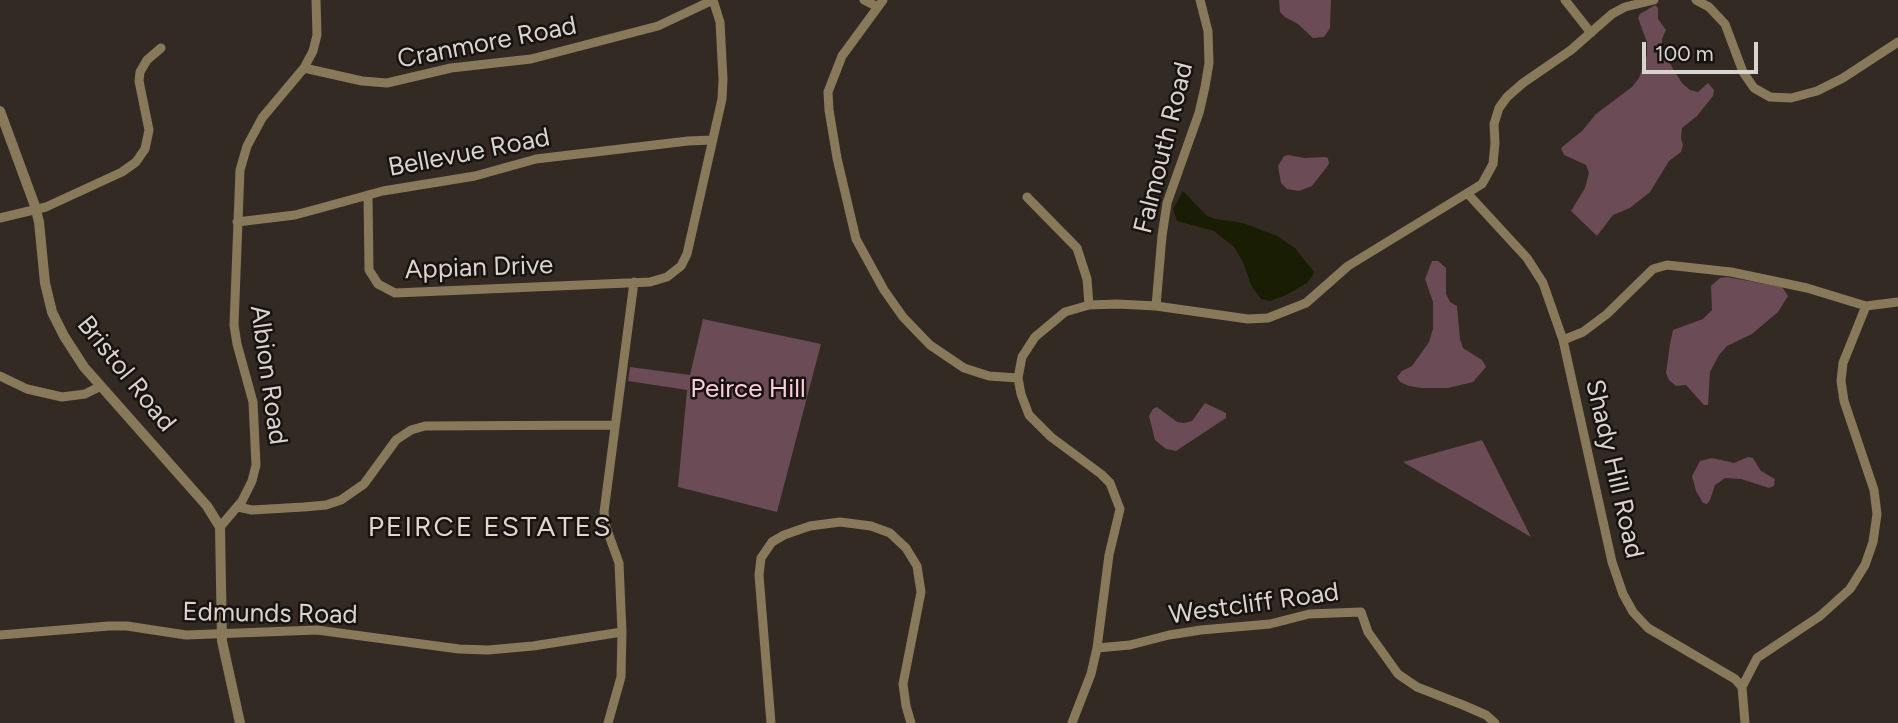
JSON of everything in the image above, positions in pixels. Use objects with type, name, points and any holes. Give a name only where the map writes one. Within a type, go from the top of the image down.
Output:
[{"type":"street","name":"Albion Road","points":[[220,527],[239,507],[253,477],[256,438],[252,396],[234,330],[240,170],[247,146],[265,112],[304,68],[316,41],[316,0]]},
{"type":"street","name":"Cranmore Road","points":[[304,68],[362,81],[387,83],[451,68],[531,59],[658,26],[713,0]]},
{"type":"street","name":"Appian Drive","points":[[368,195],[369,270],[378,284],[392,292],[432,293],[664,279],[685,261],[723,84],[719,19],[713,0]]},
{"type":"street","points":[[864,0],[881,4],[842,56],[828,92],[828,110],[836,158],[856,239],[884,290],[903,317],[935,350],[964,368],[989,376],[1018,378]]},
{"type":"street","name":"Falmouth Road","points":[[1156,306],[1161,236],[1167,203],[1199,113],[1209,63],[1208,31],[1200,0]]},
{"type":"street","points":[[1565,0],[1591,33]]},
{"type":"street","points":[[1072,723],[1085,692],[1097,648],[1109,555],[1120,509],[1110,483],[1051,437],[1029,415],[1018,378],[1022,357],[1035,337],[1065,312],[1089,305],[1156,306],[1248,320],[1289,312],[1306,303],[1348,266],[1482,184],[1493,164],[1494,124],[1499,108],[1507,97],[1522,83],[1572,50],[1612,15],[1625,7],[1654,0]]},
{"type":"street","points":[[1696,0],[1709,7],[1725,24],[1743,72],[1754,88],[1770,97],[1791,98],[1817,91],[1843,78],[1898,42]]},
{"type":"street","points":[[0,218],[37,210],[122,172],[139,159],[149,130],[139,75],[145,62],[161,48]]},
{"type":"street","name":"Bristol Road","points":[[0,111],[37,210],[44,277],[54,317],[73,352],[207,506],[220,527]]},
{"type":"street","name":"Bellevue Road","points":[[237,222],[295,215],[397,187],[475,176],[536,159],[712,140]]},
{"type":"street","name":"Shady Hill Road","points":[[1468,194],[1527,258],[1543,283],[1563,340],[1612,562],[1623,594],[1633,612],[1648,628],[1735,679],[1742,687]]},
{"type":"street","points":[[1027,197],[1077,248],[1087,279],[1089,305]]},
{"type":"street","points":[[1563,340],[1583,332],[1607,314],[1653,269],[1667,265],[1731,272],[1795,285],[1866,306],[1898,302]]},
{"type":"street","points":[[608,723],[621,677],[622,632],[620,567],[604,520],[634,282]]},
{"type":"street","points":[[1745,723],[1742,687],[1757,659],[1820,616],[1850,589],[1865,565],[1873,542],[1877,514],[1874,490],[1844,401],[1841,382],[1843,363],[1866,306]]},
{"type":"street","points":[[0,376],[27,389],[62,397],[85,394],[101,386]]},
{"type":"street","points":[[239,507],[252,510],[304,508],[326,505],[341,499],[364,484],[392,443],[406,433],[425,426],[615,425]]},
{"type":"street","points":[[771,723],[759,575],[761,558],[772,542],[784,534],[818,524],[847,522],[890,533],[906,548],[917,566],[921,592],[903,684],[911,723]]},
{"type":"street","points":[[220,527],[224,657],[240,723]]},
{"type":"street","name":"Westcliff Road","points":[[1097,648],[1130,645],[1169,635],[1270,624],[1309,614],[1361,612],[1368,632],[1398,674],[1417,687],[1486,715],[1495,723]]},
{"type":"street","name":"Edmunds Road","points":[[0,635],[109,626],[186,635],[317,630],[459,649],[495,650],[622,632]]},
{"type":"green space","points":[[1279,0],[1331,0],[1330,28],[1324,37],[1313,38],[1298,24],[1285,17],[1280,12]]},
{"type":"green space","points":[[1655,5],[1658,8],[1658,19],[1666,30],[1662,47],[1673,69],[1690,90],[1698,92],[1708,83],[1714,90],[1713,96],[1697,116],[1682,128],[1681,152],[1669,161],[1650,192],[1630,208],[1613,215],[1597,236],[1571,211],[1585,188],[1589,173],[1586,165],[1564,155],[1561,148],[1639,78],[1647,55],[1647,42],[1638,18]]},
{"type":"green space","points":[[1284,156],[1304,158],[1325,157],[1328,158],[1329,164],[1312,186],[1299,191],[1287,189],[1281,183],[1278,166]]},
{"type":"green space","points":[[1432,261],[1438,261],[1446,268],[1446,294],[1450,302],[1457,306],[1463,348],[1482,360],[1486,367],[1473,382],[1448,388],[1409,386],[1400,382],[1397,377],[1412,366],[1429,342],[1433,329],[1433,302],[1425,279]]},
{"type":"green space","points":[[1720,278],[1782,287],[1788,296],[1778,312],[1752,334],[1727,346],[1719,355],[1710,372],[1708,405],[1704,405],[1686,385],[1676,386],[1669,380],[1666,373],[1670,344],[1673,330],[1703,319],[1712,310],[1711,286]]},
{"type":"green space","name":"Peirce Hill","points":[[703,319],[821,344],[777,512],[678,487],[687,390],[628,381],[630,367],[690,375]]},
{"type":"green space","points":[[1205,403],[1226,413],[1226,418],[1176,451],[1166,449],[1155,440],[1149,416],[1153,409],[1157,407],[1177,422],[1184,423],[1192,421]]},
{"type":"green space","points":[[1482,440],[1531,537],[1403,462]]},
{"type":"green space","points":[[1748,457],[1753,458],[1761,471],[1775,479],[1774,486],[1769,488],[1741,479],[1725,478],[1715,485],[1707,504],[1703,503],[1692,476],[1700,461],[1712,458],[1734,463]]},
{"type":"shaded area","points":[[1183,191],[1207,216],[1243,223],[1277,236],[1295,248],[1314,272],[1313,275],[1307,283],[1286,295],[1270,301],[1261,299],[1252,287],[1234,247],[1214,231],[1177,221],[1173,209]]},
{"type":"district","name":"PEIRCE ESTATES","points":[[490,528]]}]
